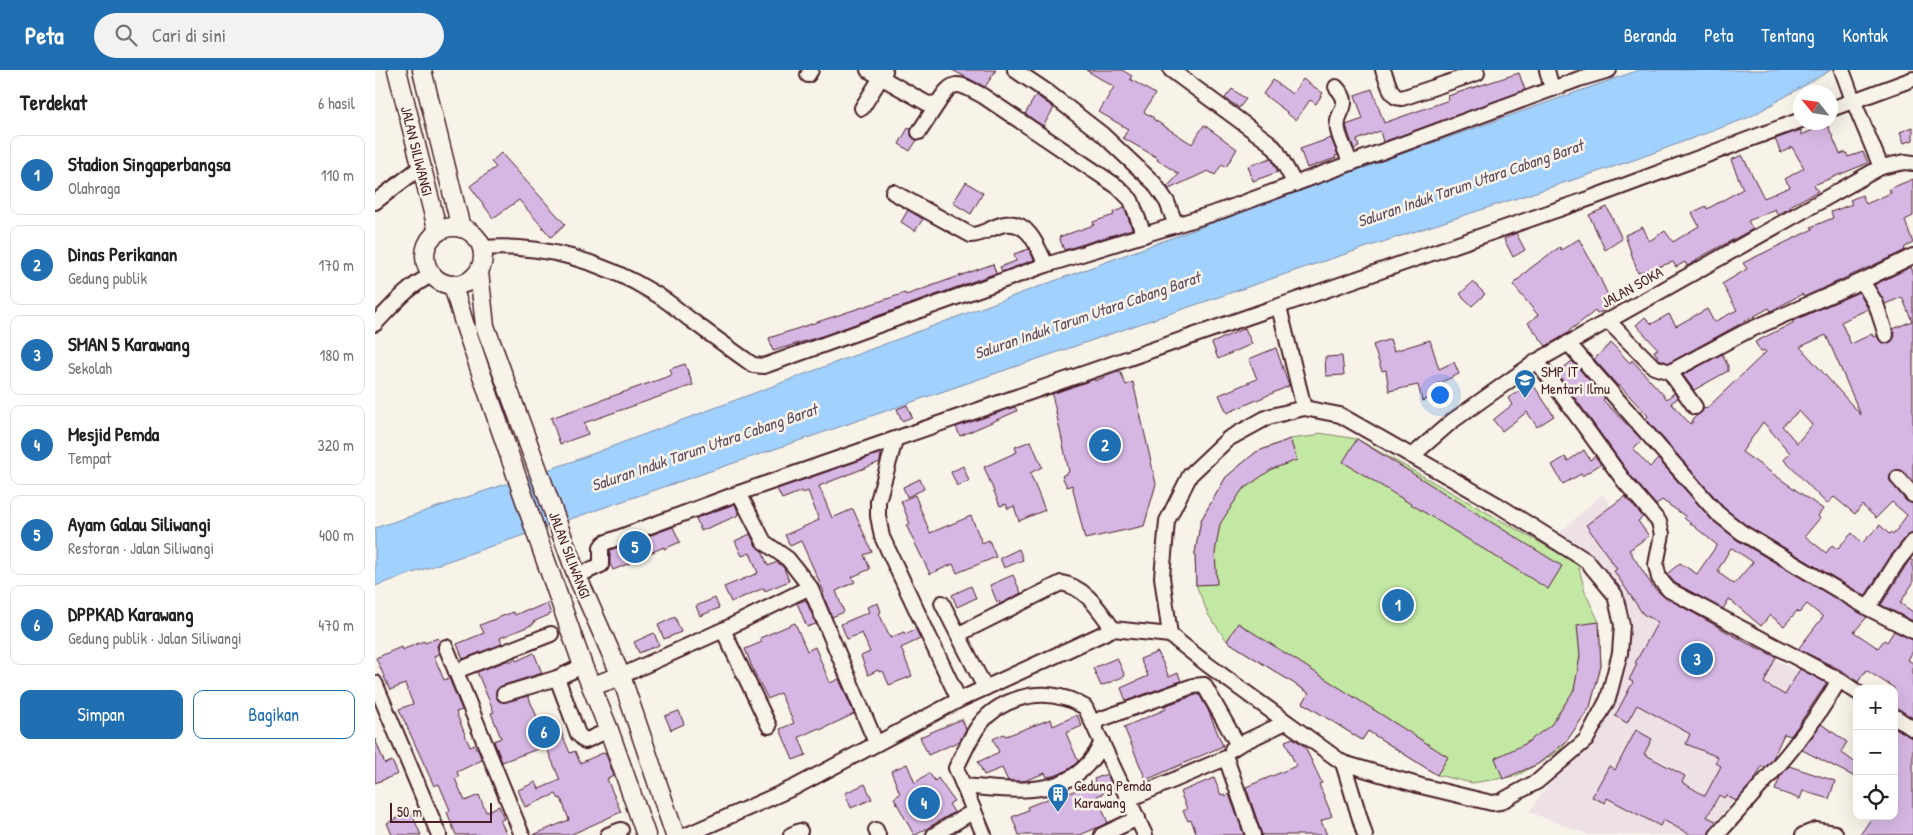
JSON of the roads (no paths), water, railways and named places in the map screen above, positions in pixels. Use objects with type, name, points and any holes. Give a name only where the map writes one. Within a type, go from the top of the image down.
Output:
[{"type":"main road","name":"JALAN SILIWANGI","points":[[397,70],[438,232]]},
{"type":"main road","name":"JALAN SILIWANGI","points":[[422,70],[461,228]]},
{"type":"main road","points":[[449,227],[461,228],[477,237],[482,248],[483,260],[479,272],[465,283],[453,286],[442,283],[432,275],[426,265],[425,252],[429,241],[438,232],[449,227]]},
{"type":"main road","name":"JALAN SILIWANGI","points":[[479,272],[485,326],[563,540],[621,676],[675,835]]},
{"type":"main road","name":"JALAN SILIWANGI","points":[[453,286],[542,550],[646,835]]},
{"type":"main road","points":[[592,686],[621,676]]},
{"type":"street","points":[[868,70],[883,74],[928,104],[938,103]]},
{"type":"street","points":[[1015,70],[1102,134],[1154,183],[1167,202],[1176,225]]},
{"type":"street","points":[[1171,70],[1270,143],[1277,151],[1295,184]]},
{"type":"street","points":[[1383,70],[1391,92],[1396,97],[1402,98],[1477,73],[1476,70]]},
{"type":"street","points":[[1547,70],[1552,90]]},
{"type":"street","points":[[482,248],[519,247],[555,253],[617,273],[655,293],[753,365],[764,366],[1046,265],[1221,212],[1552,90],[1577,74],[1609,70]]},
{"type":"street","points":[[1842,71],[1881,167]]},
{"type":"street","points":[[862,108],[883,74]]},
{"type":"street","points":[[1838,106],[1913,79]]},
{"type":"street","points":[[919,132],[947,89],[955,85],[964,86],[983,96],[1118,187],[1131,200],[1143,235]]},
{"type":"street","points":[[1336,87],[1343,94],[1345,100],[1337,122],[1350,163]]},
{"type":"street","points":[[577,576],[601,565],[601,547],[604,543],[739,493],[1591,198],[1793,123]]},
{"type":"street","name":"JALAN SOKA","points":[[1412,456],[1451,422],[1537,361],[1607,320],[1881,167],[1905,162],[1913,163]]},
{"type":"street","points":[[375,202],[421,167]]},
{"type":"street","points":[[893,192],[971,235],[1006,224],[1025,228],[1035,241],[1046,265]]},
{"type":"street","points":[[1670,372],[1745,332],[1862,282],[1913,256]]},
{"type":"street","points":[[375,324],[406,291],[432,275]]},
{"type":"street","points":[[1862,282],[1876,304],[1886,335]]},
{"type":"street","points":[[1279,307],[1304,408]]},
{"type":"street","points":[[1607,320],[1654,367],[1670,372],[1695,407]]},
{"type":"street","points":[[1568,343],[1717,513],[1741,532],[1869,608],[1913,631]]},
{"type":"street","points":[[1537,361],[1624,482],[1659,522],[1662,534],[1656,565],[1659,578],[1669,590],[1839,680],[1853,689]]},
{"type":"street","points":[[687,835],[795,787],[959,700],[1113,629],[1170,635],[1208,665],[1343,763],[1421,786],[1492,803],[1500,802],[1538,781],[1586,740],[1608,699],[1620,653],[1622,625],[1615,595],[1587,561],[1498,505],[1340,415],[1304,408],[1268,417],[1228,439],[1190,475],[1167,521],[1162,577],[1170,635]]},
{"type":"street","points":[[895,440],[878,501],[878,516],[882,537],[959,700]]},
{"type":"street","points":[[1898,478],[1913,495]]},
{"type":"street","points":[[739,493],[764,542],[788,559],[811,587],[876,743]]},
{"type":"street","points":[[1869,608],[1897,562],[1913,542]]},
{"type":"street","points":[[959,634],[1061,583],[1071,585],[1092,600],[1113,629]]},
{"type":"street","points":[[621,676],[723,630],[811,587]]},
{"type":"street","points":[[942,603],[985,688]]},
{"type":"street","points":[[723,630],[769,726]]},
{"type":"street","points":[[456,670],[551,634]]},
{"type":"street","points":[[446,646],[522,835]]},
{"type":"street","points":[[504,694],[557,678],[583,666]]},
{"type":"street","points":[[557,678],[580,738],[585,740],[609,730]]},
{"type":"street","points":[[1717,835],[1790,754],[1826,704],[1839,680]]},
{"type":"street","points":[[375,682],[439,835]]},
{"type":"street","points":[[1093,722],[1193,686],[1204,685],[1238,744]]},
{"type":"street","points":[[984,835],[956,768],[981,723],[998,708],[1019,698],[1041,694],[1064,698],[1085,707],[1145,835]]},
{"type":"street","points":[[1898,719],[1913,729]]},
{"type":"street","points":[[1129,799],[1226,758],[1230,750],[1238,744],[1286,722]]},
{"type":"street","points":[[964,786],[1028,790],[1047,788],[1066,781],[1083,770],[1096,756],[1102,742]]},
{"type":"street","points":[[1226,758],[1253,835]]},
{"type":"street","points":[[1343,763],[1365,835]]},
{"type":"street","points":[[934,835],[974,811]]},
{"type":"street","points":[[1102,835],[1138,818]]},
{"type":"street","points":[[1803,835],[1816,830],[1835,833]]},
{"type":"water","name":"Saluran Induk Tarum Utara Cabang Barat","points":[[1639,70],[1831,70],[1805,85],[1793,85],[1793,92],[1750,117],[1634,160],[1306,267],[375,586],[375,528],[568,463],[986,306],[1359,169]]},
{"type":"place","name":"SMP IT Mentari Ilmu","points":[[1525,399]]},
{"type":"place","name":"Dinas Perikanan","points":[[1105,445]]},
{"type":"place","name":"Ayam Galau Siliwangi","points":[[635,547]]},
{"type":"place","name":"Stadion Singaperbangsa","points":[[1398,605]]},
{"type":"place","name":"SMAN 5 Karawang","points":[[1697,659]]},
{"type":"place","name":"DPPKAD Karawang","points":[[544,732]]},
{"type":"place","name":"Mesjid Pemda","points":[[924,803]]},
{"type":"place","name":"Gedung Pemda Karawang","points":[[1058,813]]}]
